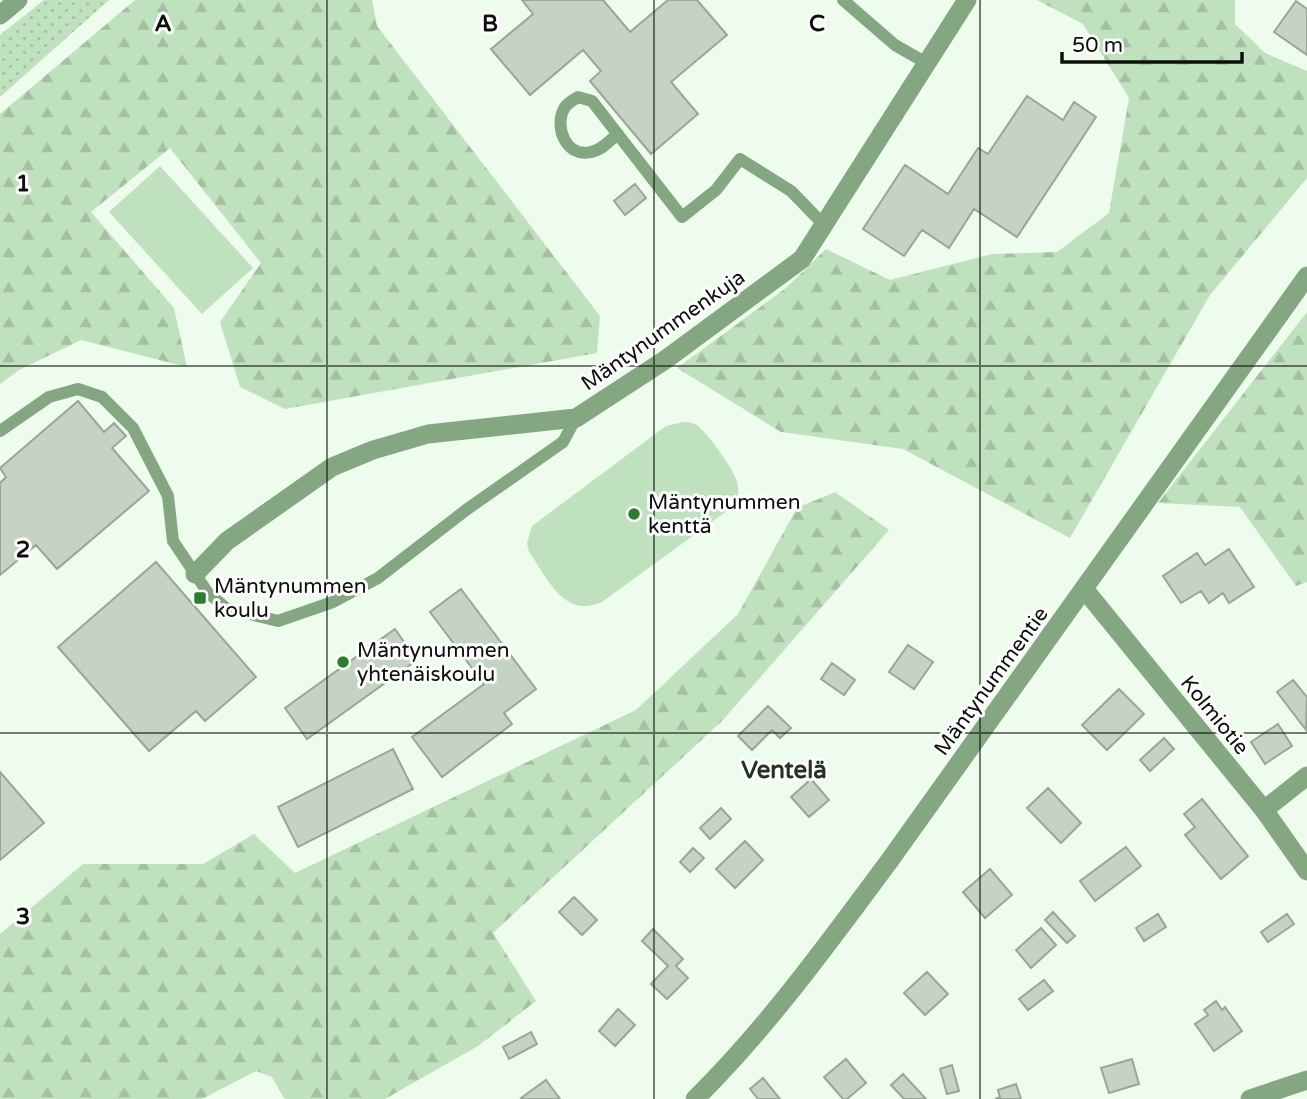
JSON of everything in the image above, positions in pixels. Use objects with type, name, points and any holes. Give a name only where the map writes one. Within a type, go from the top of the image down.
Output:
[{"type":"street","points":[[0,15],[18,0]]},
{"type":"street","name":"Mäntynummenkuja","points":[[195,575],[227,541],[332,467],[373,450],[428,434],[576,418],[665,360],[802,259],[968,0]]},
{"type":"street","name":"Mäntynummentie","points":[[695,1099],[722,1073],[826,947],[1085,590],[1307,276]]},
{"type":"street","name":"Kolmiotie","points":[[1085,590],[1264,810],[1307,871]]},
{"type":"street","points":[[1264,810],[1307,776]]},
{"type":"street","points":[[1250,1099],[1307,1080]]},
{"type":"lane","points":[[843,0],[895,45],[928,64]]},
{"type":"lane","points":[[618,134],[600,149],[587,153],[576,151],[568,145],[562,134],[560,118],[566,104],[578,97],[592,100],[682,217],[716,190],[740,159],[791,191],[824,225]]},
{"type":"lane","points":[[0,431],[49,397],[78,389],[102,397],[133,428],[168,496],[173,541],[208,593],[226,608],[278,621],[332,602],[378,578],[466,510],[563,442],[576,418]]},
{"type":"green space","points":[[44,0],[109,0],[0,97],[0,35]]},
{"type":"green space","points":[[135,0],[372,0],[377,26],[600,316],[597,353],[285,409],[240,387],[220,322],[261,263],[170,148],[91,212],[174,308],[187,367],[81,340],[19,370],[0,384],[0,114]]},
{"type":"green space","points":[[1037,0],[1235,0],[1235,24],[1265,53],[1307,71],[1307,178],[1210,295],[1070,538],[903,449],[781,432],[677,368],[786,288],[826,249],[890,280],[992,254],[1057,252],[1109,213],[1129,98],[1083,24]]},
{"type":"green space","points":[[160,166],[253,268],[202,314],[109,212]]},
{"type":"green space","points":[[1307,312],[1307,582],[1296,586],[1240,507],[1158,503]]},
{"type":"green space","name":"Mäntynummen kenttä","points":[[684,422],[700,428],[731,469],[738,490],[733,505],[602,602],[589,606],[567,601],[550,584],[529,552],[527,543],[532,526],[666,426]]},
{"type":"green space","points":[[835,492],[889,530],[722,721],[493,933],[536,1001],[478,1046],[385,1099],[285,1099],[272,1077],[256,1071],[202,1099],[0,1099],[0,934],[83,864],[203,864],[254,834],[295,873],[636,710],[738,614],[797,508]]},
{"type":"building","points":[[522,0],[603,0],[630,32],[668,0],[697,0],[727,35],[671,82],[698,114],[651,154],[590,81],[601,71],[583,50],[530,95],[491,49],[533,14]]},
{"type":"building","points":[[1296,1],[1307,9],[1307,55],[1274,32]]},
{"type":"building","points":[[1027,96],[1063,120],[1074,102],[1096,117],[1017,237],[974,209],[949,248],[922,230],[904,256],[863,229],[905,165],[948,194],[978,148],[988,154]]},
{"type":"building","points":[[635,184],[646,198],[625,215],[614,201]]},
{"type":"building","points":[[78,401],[104,432],[114,423],[126,436],[112,448],[149,491],[57,569],[36,545],[0,575],[0,483],[6,477],[0,468]]},
{"type":"building","points":[[1229,549],[1254,587],[1229,603],[1223,593],[1209,603],[1201,591],[1181,603],[1163,576],[1197,553],[1205,565]]},
{"type":"building","points":[[156,562],[256,677],[205,721],[196,711],[149,751],[58,647]]},
{"type":"building","points":[[461,589],[536,689],[504,713],[512,724],[442,777],[412,737],[484,684],[430,612]]},
{"type":"building","points":[[395,629],[417,660],[307,739],[285,708]]},
{"type":"building","points":[[908,645],[933,662],[914,689],[889,672]]},
{"type":"building","points":[[832,663],[855,680],[844,695],[821,679]]},
{"type":"building","points":[[1293,680],[1307,697],[1306,730],[1277,692]]},
{"type":"building","points":[[1119,689],[1144,714],[1107,750],[1082,725]]},
{"type":"building","points":[[768,706],[791,728],[780,738],[772,730],[752,750],[738,736]]},
{"type":"building","points":[[1278,724],[1292,746],[1265,764],[1251,742]]},
{"type":"building","points":[[1164,738],[1174,749],[1150,771],[1140,760]]},
{"type":"building","points":[[393,749],[413,789],[298,847],[278,807]]},
{"type":"building","points":[[0,772],[44,823],[0,860]]},
{"type":"building","points":[[811,779],[829,800],[809,817],[791,797]]},
{"type":"building","points":[[1048,788],[1081,823],[1061,843],[1027,808]]},
{"type":"building","points":[[1202,799],[1248,856],[1221,879],[1185,835],[1195,827],[1184,814]]},
{"type":"building","points":[[721,808],[731,819],[710,839],[700,828]]},
{"type":"building","points":[[745,841],[763,860],[735,888],[716,869]]},
{"type":"building","points":[[1126,847],[1141,866],[1095,901],[1080,881]]},
{"type":"building","points":[[693,848],[704,858],[690,872],[680,862]]},
{"type":"building","points":[[990,869],[1012,895],[985,918],[963,892]]},
{"type":"building","points":[[574,897],[597,920],[582,935],[559,912]]},
{"type":"building","points":[[1053,912],[1075,936],[1067,943],[1045,920]]},
{"type":"building","points":[[1158,914],[1166,927],[1144,941],[1136,928]]},
{"type":"building","points":[[1287,914],[1294,924],[1268,942],[1261,932]]},
{"type":"building","points":[[1041,928],[1056,945],[1031,968],[1016,950]]},
{"type":"building","points":[[653,929],[683,959],[676,966],[688,978],[667,999],[651,984],[668,966],[642,941]]},
{"type":"building","points":[[927,972],[948,994],[925,1015],[904,993]]},
{"type":"building","points":[[1044,980],[1053,991],[1028,1010],[1019,999]]},
{"type":"building","points":[[1216,1001],[1222,1010],[1225,1007],[1242,1031],[1214,1051],[1195,1024],[1208,1015],[1204,1010]]},
{"type":"building","points":[[618,1009],[635,1025],[615,1046],[599,1031]]},
{"type":"building","points":[[531,1032],[537,1044],[509,1059],[503,1047]]},
{"type":"building","points":[[846,1059],[866,1083],[847,1099],[843,1099],[824,1077]]},
{"type":"building","points":[[1132,1059],[1139,1084],[1109,1093],[1101,1068]]},
{"type":"building","points":[[952,1065],[959,1091],[947,1094],[940,1069]]},
{"type":"building","points":[[903,1074],[926,1099],[904,1099],[891,1085]]},
{"type":"building","points":[[763,1078],[780,1099],[758,1099],[750,1089]]},
{"type":"building","points":[[546,1080],[560,1099],[521,1098]]},
{"type":"building","points":[[1016,1084],[1021,1099],[995,1099],[1000,1097],[998,1090]]},
{"type":"place","name":"Mäntynummen kenttä","points":[[634,514]]},
{"type":"place","name":"Mäntynummen koulu","points":[[200,598]]},
{"type":"place","name":"Mäntynummen yhtenäiskoulu","points":[[343,662]]},
{"type":"district","name":"Ventelä","points":[[784,770]]}]
